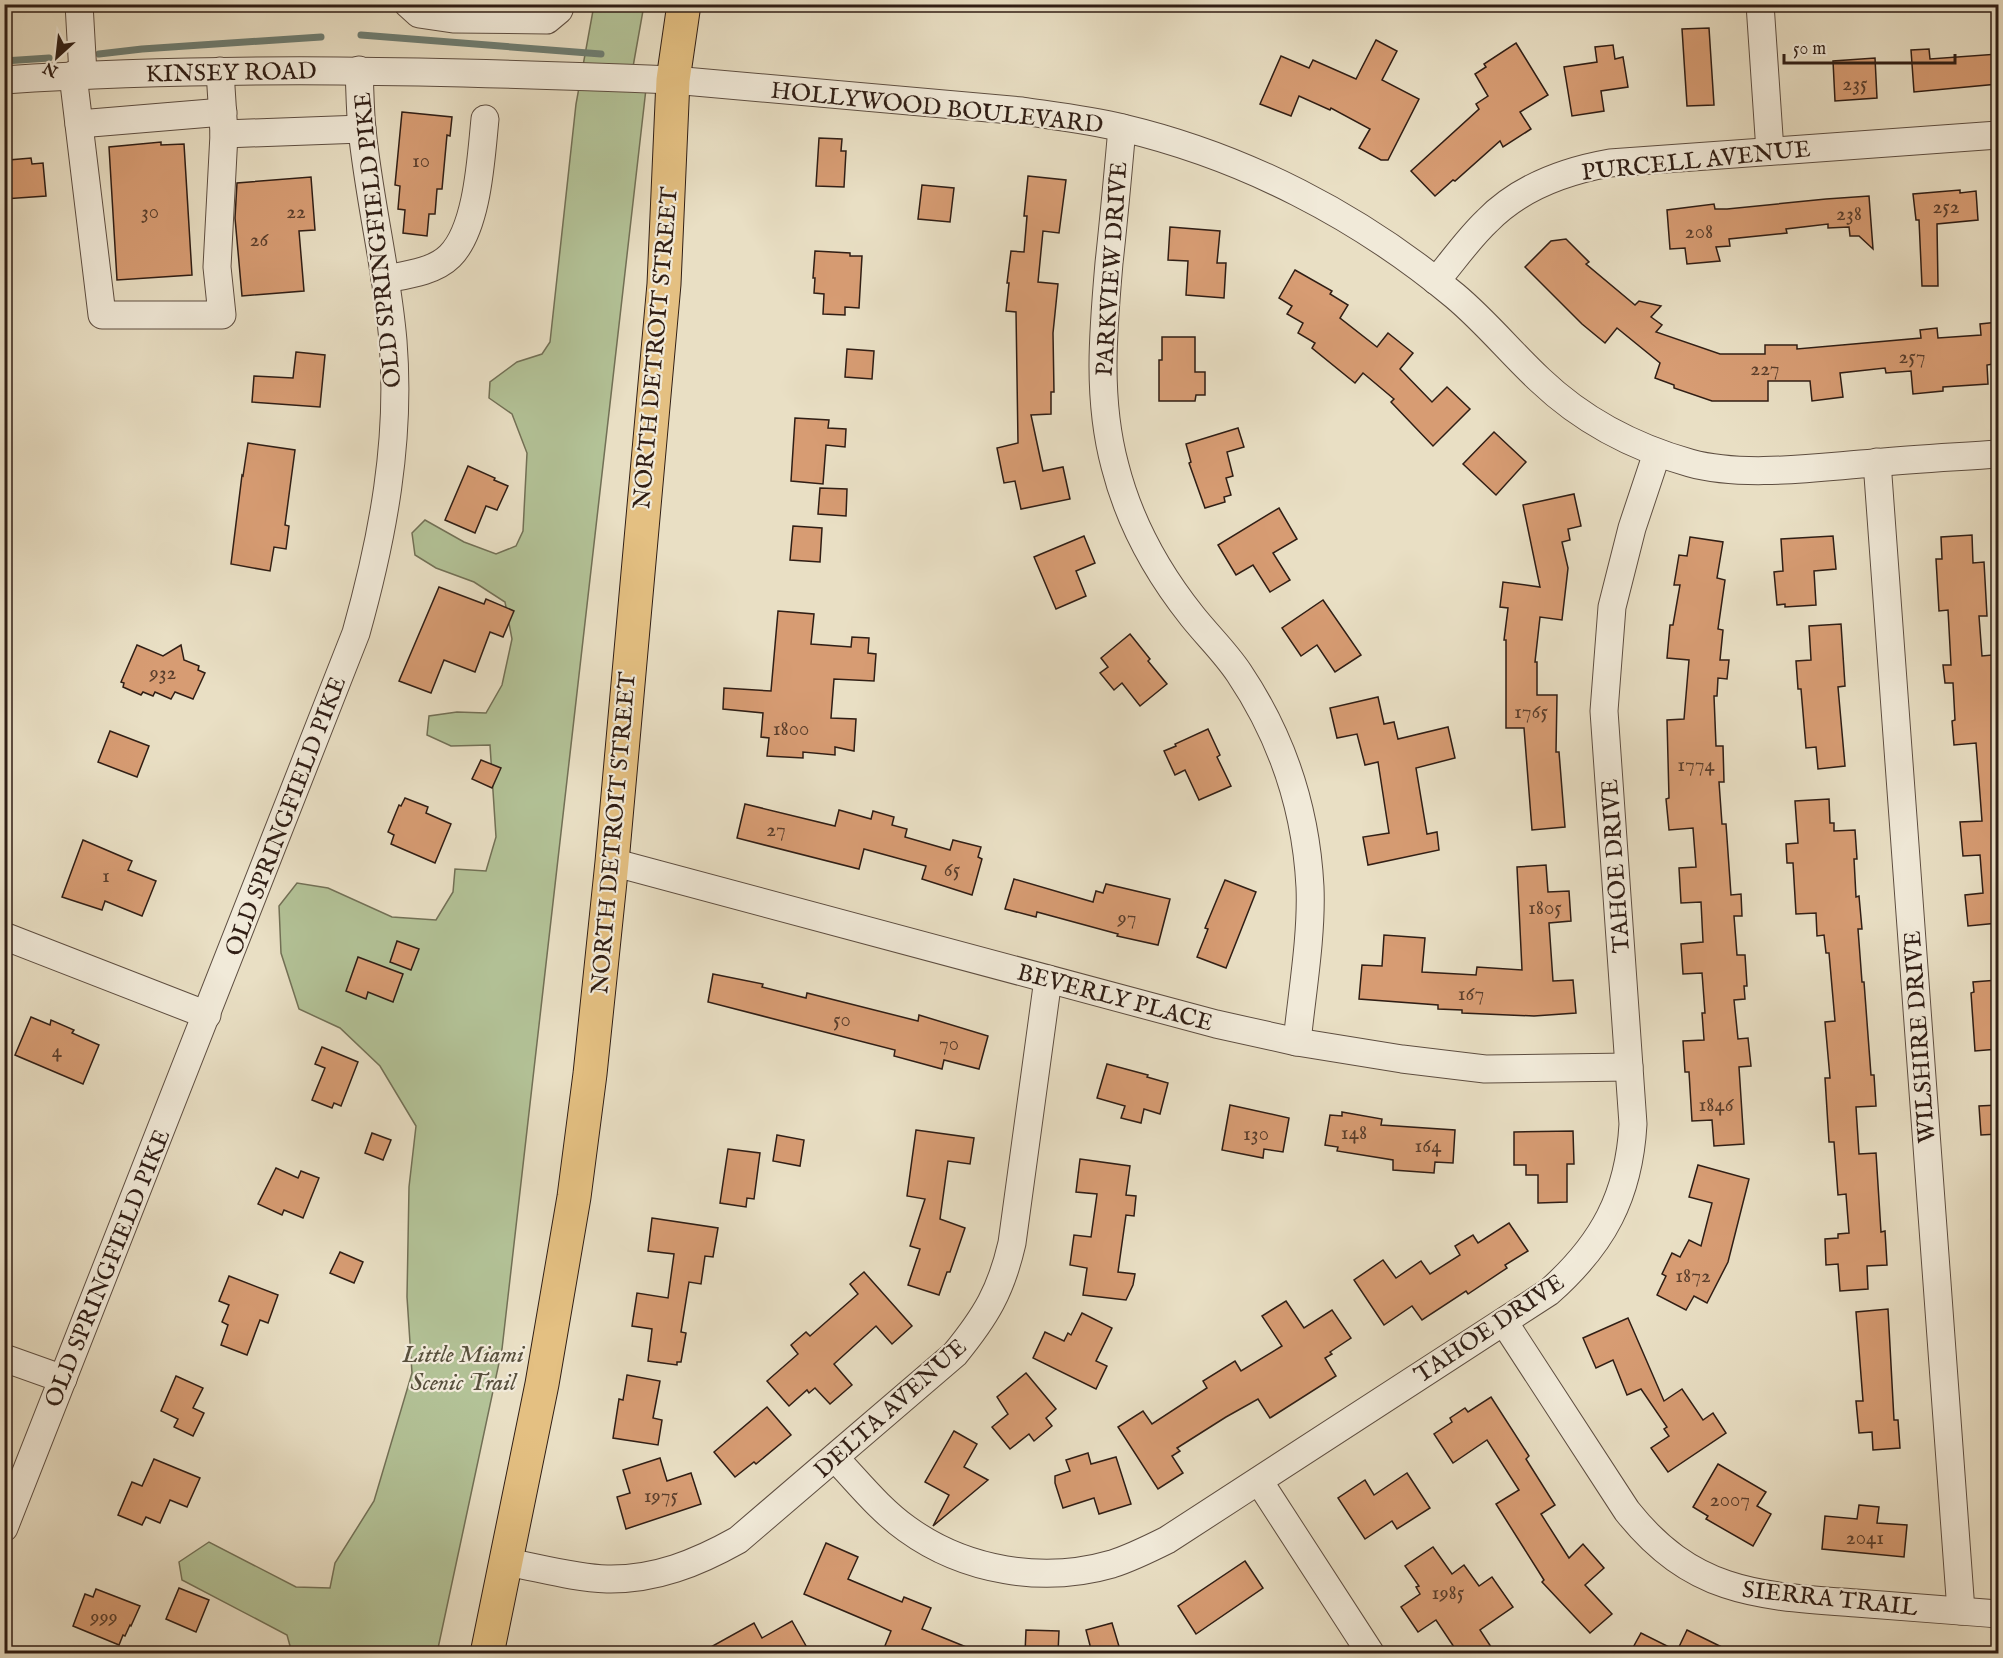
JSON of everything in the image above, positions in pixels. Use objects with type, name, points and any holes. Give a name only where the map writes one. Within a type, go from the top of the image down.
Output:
[{"type":"highway","name":"NORTH DETROIT STREET","points":[[487,1653],[542,1384],[574,1197],[590,1074],[612,862],[664,284],[673,80],[684,4]]},
{"type":"street","points":[[79,4],[79,124],[102,315],[222,315],[217,267],[223,123],[220,71]]},
{"type":"street","points":[[408,4],[419,14],[453,19],[547,20],[559,10],[561,4]]},
{"type":"street","points":[[1760,4],[1770,151]]},
{"type":"street","name":"KINSEY ROAD","points":[[4,80],[78,75],[359,70],[673,80]]},
{"type":"street","name":"OLD SPRINGFIELD PIKE","points":[[4,1528],[356,633],[373,573],[386,508],[395,419],[394,352],[362,129],[359,70]]},
{"type":"street","name":"HOLLYWOOD BOULEVARD","points":[[673,80],[1022,111],[1076,118],[1122,128],[1201,151],[1280,184],[1356,225],[1436,281],[1485,323],[1539,379],[1565,402],[1608,431],[1657,453],[1694,464],[1730,471],[1818,468],[1998,454]]},
{"type":"street","points":[[386,287],[434,267],[450,257],[458,245],[474,207],[485,119]]},
{"type":"street","points":[[79,124],[223,123],[362,129]]},
{"type":"street","name":"PARKVIEW DRIVE","points":[[1122,128],[1102,338],[1102,387],[1107,435],[1124,494],[1149,552],[1192,616],[1239,672],[1263,713],[1293,784],[1305,836],[1310,888],[1297,1042]]},
{"type":"street","name":"PURCELL AVENUE","points":[[1436,281],[1487,220],[1508,202],[1558,176],[1610,163],[1998,135]]},
{"type":"street","name":"TAHOE DRIVE","points":[[836,1458],[882,1508],[906,1529],[954,1555],[981,1565],[1034,1574],[1084,1571],[1112,1564],[1136,1556],[1167,1540],[1504,1322],[1549,1292],[1569,1274],[1594,1245],[1611,1215],[1625,1180],[1632,1147],[1633,1124],[1604,711],[1612,607],[1632,528],[1657,453]]},
{"type":"street","name":"WILSHIRE DRIVE","points":[[1877,462],[1961,1611]]},
{"type":"street","name":"BEVERLY PLACE","points":[[612,862],[1216,1024],[1297,1042],[1402,1059],[1485,1069],[1629,1067]]},
{"type":"street","points":[[4,936],[207,1015]]},
{"type":"street","name":"DELTA AVENUE","points":[[507,1563],[606,1579],[662,1573],[708,1557],[738,1540],[955,1354],[979,1324],[998,1291],[1012,1243],[1048,979]]},
{"type":"street","name":"SIERRA TRAIL","points":[[1504,1322],[1638,1526],[1683,1564],[1719,1583],[1740,1590],[1779,1597],[1998,1614]]},
{"type":"street","points":[[4,1358],[63,1379]]},
{"type":"street","points":[[1259,1480],[1371,1653]]},
{"type":"green space","name":"Little Miami Scenic Trail","points":[[594,5],[644,5],[631,78],[647,80],[502,1349],[437,1653],[292,1653],[287,1635],[182,1580],[179,1562],[209,1542],[296,1587],[330,1588],[335,1563],[374,1501],[412,1373],[407,1297],[409,1187],[416,1126],[380,1066],[340,1028],[299,1009],[281,953],[279,906],[297,883],[328,888],[392,917],[436,920],[453,892],[455,869],[486,871],[496,837],[490,745],[451,746],[427,735],[429,716],[457,712],[486,713],[502,685],[512,639],[505,602],[474,582],[436,568],[415,555],[412,533],[425,520],[464,542],[496,554],[516,546],[523,531],[527,453],[512,414],[489,398],[490,382],[517,362],[542,354],[550,342],[576,104]]},
{"type":"building","points":[[1709,28],[1714,105],[1687,106],[1682,29]]},
{"type":"building","points":[[1376,40],[1397,51],[1382,80],[1419,99],[1388,160],[1381,160],[1359,148],[1370,129],[1331,108],[1330,110],[1299,96],[1291,116],[1260,104],[1281,56],[1309,68],[1313,60],[1356,79]]},
{"type":"building","points":[[1516,43],[1548,95],[1520,112],[1531,129],[1503,147],[1500,141],[1435,196],[1411,171],[1479,109],[1476,104],[1488,96],[1475,74],[1486,67],[1484,64]]},
{"type":"building","points":[[1613,45],[1615,59],[1623,57],[1628,87],[1601,91],[1604,111],[1572,116],[1564,67],[1597,62],[1595,47]]},
{"type":"building","points":[[1929,49],[1930,59],[1998,54],[1998,84],[1914,92],[1911,50]]},
{"type":"building","points":[[1875,58],[1877,98],[1835,101],[1833,61]]},
{"type":"building","points":[[402,112],[452,117],[450,136],[447,135],[442,189],[437,189],[435,214],[429,214],[427,236],[403,233],[405,210],[398,209],[400,186],[395,185]]},
{"type":"building","points":[[819,138],[842,139],[841,151],[846,151],[844,187],[816,186]]},
{"type":"building","points":[[161,142],[161,145],[184,144],[192,275],[117,280],[109,147]]},
{"type":"building","points":[[31,158],[32,164],[43,163],[46,196],[4,199],[4,166],[10,165],[9,160]]},
{"type":"building","points":[[1028,176],[1066,180],[1059,233],[1043,231],[1038,282],[1058,284],[1053,333],[1054,392],[1051,392],[1051,414],[1031,415],[1043,471],[1063,467],[1070,499],[1021,509],[1015,481],[1004,483],[997,448],[1018,443],[1016,312],[1006,311],[1009,283],[1007,283],[1011,251],[1024,252],[1027,216],[1024,216]]},
{"type":"building","points":[[311,177],[315,230],[299,231],[304,291],[242,296],[235,218],[237,183]]},
{"type":"building","points":[[922,185],[954,188],[950,222],[918,219]]},
{"type":"building","points":[[1960,190],[1960,193],[1976,191],[1978,220],[1937,224],[1938,286],[1922,286],[1919,220],[1916,220],[1913,194]]},
{"type":"building","points":[[1869,196],[1873,249],[1859,236],[1850,236],[1849,227],[1828,228],[1828,224],[1786,229],[1787,233],[1729,239],[1730,246],[1716,247],[1720,261],[1687,264],[1685,248],[1670,249],[1667,210],[1714,204],[1715,209],[1727,209]]},
{"type":"building","points":[[1170,227],[1220,231],[1217,263],[1226,263],[1224,298],[1186,295],[1188,261],[1168,260]]},
{"type":"building","points":[[1566,239],[1589,262],[1586,264],[1635,305],[1639,301],[1661,306],[1651,317],[1662,325],[1656,332],[1720,354],[1765,354],[1765,345],[1797,345],[1797,349],[1921,338],[1920,330],[1937,328],[1938,338],[1981,335],[1980,324],[1998,322],[1998,363],[1987,365],[1988,384],[1943,387],[1943,391],[1913,394],[1911,371],[1886,373],[1885,368],[1840,373],[1843,397],[1812,401],[1810,381],[1768,381],[1768,401],[1712,401],[1674,388],[1674,385],[1655,378],[1660,363],[1617,328],[1605,343],[1582,324],[1525,267],[1551,241]]},
{"type":"building","points":[[815,251],[862,256],[859,308],[845,307],[845,315],[823,314],[824,294],[814,293]]},
{"type":"building","points":[[1295,270],[1332,291],[1330,294],[1348,305],[1340,318],[1377,347],[1388,333],[1413,353],[1400,369],[1432,402],[1447,387],[1470,409],[1433,446],[1391,402],[1394,399],[1363,373],[1355,383],[1312,348],[1315,343],[1298,333],[1303,323],[1287,314],[1292,306],[1279,298]]},
{"type":"building","points":[[1162,337],[1195,337],[1195,372],[1205,372],[1205,395],[1196,395],[1195,401],[1159,401],[1159,360],[1162,360]]},
{"type":"building","points":[[847,349],[874,351],[872,379],[845,377]]},
{"type":"building","points":[[296,352],[325,355],[320,407],[252,402],[254,376],[293,378]]},
{"type":"building","points":[[795,418],[829,420],[828,428],[846,429],[845,447],[826,445],[823,484],[791,481]]},
{"type":"building","points":[[1238,428],[1244,447],[1227,452],[1233,476],[1226,478],[1231,495],[1224,497],[1225,502],[1205,508],[1189,463],[1191,462],[1186,444]]},
{"type":"building","points":[[1494,432],[1526,462],[1496,495],[1463,464]]},
{"type":"building","points":[[248,443],[295,450],[285,525],[289,526],[286,549],[274,547],[270,571],[231,564]]},
{"type":"building","points":[[468,466],[508,486],[497,510],[486,506],[475,533],[445,520]]},
{"type":"building","points":[[820,488],[847,489],[846,516],[818,514]]},
{"type":"building","points":[[1574,494],[1581,526],[1568,529],[1570,540],[1562,542],[1568,568],[1562,620],[1540,617],[1535,662],[1537,662],[1537,695],[1557,695],[1556,752],[1559,752],[1565,827],[1532,830],[1524,728],[1506,728],[1506,640],[1504,640],[1508,608],[1500,607],[1503,582],[1540,587],[1523,505]]},
{"type":"building","points":[[1279,508],[1297,539],[1273,553],[1290,580],[1270,592],[1253,565],[1236,575],[1218,545]]},
{"type":"building","points":[[793,526],[822,528],[820,562],[790,560]]},
{"type":"building","points":[[1972,535],[1973,563],[1984,562],[1987,616],[1979,616],[1982,656],[1992,655],[1994,674],[1998,673],[1998,923],[1968,926],[1965,895],[1983,893],[1980,855],[1963,856],[1960,822],[1982,821],[1976,743],[1954,745],[1953,683],[1945,683],[1943,665],[1951,665],[1948,610],[1939,611],[1936,559],[1942,559],[1941,537]]},
{"type":"building","points":[[1084,536],[1095,563],[1076,571],[1086,596],[1056,609],[1034,557]]},
{"type":"building","points":[[1833,536],[1836,569],[1814,571],[1816,605],[1785,607],[1785,604],[1777,605],[1774,572],[1783,571],[1781,539]]},
{"type":"building","points":[[1690,537],[1723,542],[1717,578],[1725,580],[1718,629],[1723,630],[1720,660],[1729,660],[1727,679],[1718,678],[1717,696],[1714,696],[1716,746],[1723,746],[1724,782],[1719,782],[1722,824],[1726,824],[1731,895],[1741,894],[1742,916],[1734,916],[1737,955],[1745,955],[1747,986],[1744,986],[1745,999],[1734,1000],[1738,1039],[1748,1038],[1751,1066],[1739,1067],[1744,1144],[1714,1146],[1712,1120],[1692,1121],[1689,1072],[1685,1072],[1683,1041],[1704,1040],[1702,1013],[1705,1013],[1702,973],[1683,974],[1681,944],[1703,942],[1701,902],[1681,903],[1679,868],[1696,867],[1693,828],[1669,830],[1666,799],[1669,798],[1667,720],[1684,719],[1689,660],[1667,658],[1670,625],[1673,625],[1680,585],[1674,585],[1679,555],[1687,556]]},
{"type":"building","points":[[439,587],[484,604],[486,599],[514,611],[503,637],[490,632],[475,672],[444,660],[431,693],[399,681]]},
{"type":"building","points":[[1323,600],[1361,655],[1335,672],[1317,645],[1301,656],[1282,628]]},
{"type":"building","points":[[778,611],[814,614],[811,644],[851,647],[852,637],[869,638],[868,653],[876,654],[874,681],[834,679],[831,718],[856,719],[854,751],[835,747],[835,755],[803,752],[803,758],[767,756],[769,738],[761,737],[763,713],[723,709],[724,688],[771,691]]},
{"type":"building","points":[[1841,624],[1845,686],[1838,687],[1845,766],[1818,769],[1816,747],[1806,748],[1796,661],[1811,660],[1809,626]]},
{"type":"building","points":[[1130,634],[1167,684],[1140,706],[1122,683],[1114,690],[1100,673],[1108,667],[1101,658]]},
{"type":"building","points":[[137,645],[163,656],[181,645],[184,660],[199,666],[198,670],[205,673],[193,699],[175,692],[171,699],[155,692],[153,696],[143,692],[141,695],[123,687],[124,683],[121,682]]},
{"type":"building","points":[[1378,697],[1384,724],[1394,722],[1398,739],[1448,727],[1455,758],[1416,768],[1427,834],[1437,832],[1439,850],[1368,865],[1363,837],[1389,833],[1378,762],[1365,765],[1357,734],[1337,738],[1330,708]]},
{"type":"building","points":[[1208,729],[1220,755],[1217,757],[1231,786],[1199,800],[1185,770],[1175,775],[1164,751]]},
{"type":"building","points":[[110,731],[149,746],[137,777],[98,762]]},
{"type":"building","points":[[481,760],[501,768],[492,788],[472,779]]},
{"type":"building","points":[[405,798],[428,807],[426,813],[451,824],[435,863],[391,844],[394,835],[388,832],[399,805],[401,806]]},
{"type":"building","points":[[1829,799],[1830,823],[1834,823],[1834,831],[1855,830],[1856,897],[1859,896],[1862,929],[1858,929],[1862,982],[1864,982],[1871,1075],[1874,1075],[1876,1106],[1856,1107],[1859,1154],[1876,1153],[1881,1232],[1885,1231],[1887,1265],[1867,1266],[1868,1289],[1840,1291],[1838,1264],[1826,1265],[1825,1239],[1838,1238],[1838,1234],[1849,1233],[1846,1194],[1838,1195],[1834,1142],[1829,1142],[1825,1078],[1830,1078],[1825,1022],[1835,1021],[1829,953],[1826,953],[1824,935],[1817,936],[1816,913],[1796,914],[1793,863],[1787,863],[1786,844],[1798,843],[1795,801]]},
{"type":"building","points":[[745,804],[835,826],[839,810],[871,819],[873,811],[894,817],[892,825],[907,829],[905,837],[950,850],[953,840],[981,847],[978,857],[982,859],[972,895],[922,879],[926,866],[864,849],[859,869],[737,838]]},
{"type":"building","points":[[83,840],[132,861],[128,870],[156,881],[142,916],[105,901],[102,910],[62,897]]},
{"type":"building","points":[[1546,865],[1548,892],[1569,891],[1571,921],[1549,923],[1553,981],[1573,980],[1576,1013],[1534,1016],[1462,1013],[1462,1010],[1438,1009],[1438,1005],[1359,999],[1362,965],[1382,966],[1384,935],[1425,938],[1422,972],[1476,975],[1477,967],[1522,970],[1517,867]]},
{"type":"building","points":[[1014,879],[1093,902],[1096,891],[1103,893],[1106,884],[1170,899],[1158,945],[1117,936],[1118,934],[1037,912],[1036,917],[1005,909]]},
{"type":"building","points":[[1225,880],[1256,892],[1226,968],[1197,957],[1208,929],[1205,928]]},
{"type":"building","points":[[397,941],[419,949],[411,970],[390,962]]},
{"type":"building","points":[[358,957],[403,974],[393,1002],[368,992],[366,999],[346,991]]},
{"type":"building","points":[[713,974],[763,984],[762,987],[806,998],[807,993],[918,1021],[919,1015],[988,1036],[979,1069],[944,1060],[942,1069],[894,1056],[895,1050],[708,1002]]},
{"type":"building","points":[[1998,980],[1998,1049],[1975,1051],[1971,993],[1974,992],[1973,982]]},
{"type":"building","points":[[31,1017],[50,1025],[51,1020],[74,1030],[72,1033],[99,1045],[83,1084],[15,1055]]},
{"type":"building","points":[[322,1047],[358,1062],[341,1106],[334,1103],[332,1108],[312,1100],[325,1068],[315,1064]]},
{"type":"building","points":[[1107,1064],[1168,1083],[1160,1114],[1144,1109],[1141,1123],[1121,1118],[1125,1106],[1097,1098]]},
{"type":"building","points":[[1230,1105],[1289,1118],[1283,1152],[1264,1149],[1263,1158],[1222,1150]]},
{"type":"building","points":[[1998,1105],[1998,1134],[1981,1135],[1979,1106]]},
{"type":"building","points":[[1342,1112],[1382,1119],[1381,1125],[1455,1130],[1453,1163],[1435,1162],[1434,1173],[1393,1170],[1393,1160],[1337,1151],[1338,1147],[1325,1145],[1330,1115],[1342,1116]]},
{"type":"building","points":[[916,1130],[974,1138],[970,1164],[948,1161],[940,1219],[965,1228],[950,1272],[947,1272],[939,1295],[908,1285],[920,1249],[910,1246],[925,1199],[907,1196]]},
{"type":"building","points":[[1573,1131],[1574,1164],[1567,1164],[1567,1202],[1538,1203],[1538,1175],[1526,1175],[1526,1165],[1514,1165],[1514,1132]]},
{"type":"building","points":[[372,1133],[391,1140],[383,1160],[365,1153]]},
{"type":"building","points":[[777,1135],[804,1140],[800,1166],[773,1161]]},
{"type":"building","points":[[728,1149],[760,1153],[754,1199],[747,1198],[746,1207],[720,1203]]},
{"type":"building","points":[[1080,1159],[1130,1166],[1126,1195],[1136,1196],[1134,1216],[1126,1215],[1118,1272],[1135,1274],[1126,1300],[1083,1295],[1087,1268],[1070,1265],[1074,1235],[1091,1237],[1097,1194],[1076,1192]]},
{"type":"building","points":[[1698,1165],[1749,1179],[1728,1262],[1707,1303],[1694,1296],[1686,1310],[1657,1295],[1666,1276],[1662,1274],[1672,1253],[1680,1257],[1689,1240],[1701,1246],[1712,1203],[1689,1197]]},
{"type":"building","points":[[276,1168],[298,1178],[301,1171],[319,1178],[303,1218],[284,1210],[282,1215],[258,1204]]},
{"type":"building","points":[[652,1218],[718,1228],[713,1257],[705,1256],[701,1284],[689,1282],[681,1332],[686,1333],[681,1362],[677,1362],[677,1365],[648,1361],[652,1329],[632,1326],[637,1293],[668,1298],[674,1254],[648,1251]]},
{"type":"building","points":[[1509,1223],[1528,1251],[1505,1265],[1507,1268],[1468,1294],[1466,1291],[1422,1320],[1412,1306],[1384,1325],[1354,1280],[1383,1260],[1396,1278],[1421,1261],[1430,1274],[1460,1255],[1455,1246],[1473,1235],[1478,1243]]},
{"type":"building","points":[[340,1252],[363,1262],[354,1283],[330,1273]]},
{"type":"building","points":[[864,1272],[912,1326],[892,1344],[876,1326],[834,1364],[852,1385],[830,1404],[815,1388],[809,1393],[807,1390],[789,1406],[767,1381],[798,1354],[791,1345],[806,1332],[810,1336],[858,1294],[850,1284]]},
{"type":"building","points":[[229,1276],[278,1295],[268,1323],[260,1320],[247,1355],[221,1345],[228,1325],[222,1322],[229,1305],[219,1301]]},
{"type":"building","points":[[1286,1301],[1304,1328],[1332,1310],[1351,1338],[1325,1358],[1336,1376],[1270,1418],[1258,1399],[1177,1448],[1180,1451],[1172,1456],[1183,1473],[1158,1489],[1118,1427],[1143,1411],[1152,1424],[1207,1388],[1203,1381],[1235,1361],[1241,1371],[1282,1346],[1262,1316]]},
{"type":"building","points":[[1888,1309],[1894,1420],[1898,1420],[1900,1448],[1873,1450],[1872,1432],[1859,1433],[1856,1401],[1863,1401],[1856,1312]]},
{"type":"building","points":[[1082,1313],[1112,1328],[1096,1361],[1107,1366],[1096,1389],[1033,1358],[1045,1332],[1064,1341],[1068,1333],[1071,1335]]},
{"type":"building","points":[[1628,1318],[1664,1401],[1682,1389],[1703,1420],[1713,1413],[1726,1433],[1668,1472],[1651,1448],[1669,1436],[1664,1429],[1667,1427],[1641,1389],[1627,1395],[1613,1360],[1596,1368],[1583,1338]]},
{"type":"building","points":[[1026,1373],[1056,1409],[1046,1418],[1052,1426],[1034,1441],[1029,1434],[1010,1449],[992,1427],[1008,1414],[997,1397]]},
{"type":"building","points":[[627,1375],[660,1381],[653,1418],[662,1420],[658,1445],[613,1438],[619,1399],[623,1400]]},
{"type":"building","points":[[176,1376],[203,1388],[193,1408],[204,1413],[193,1436],[174,1427],[178,1419],[161,1411]]},
{"type":"building","points":[[1491,1397],[1529,1456],[1526,1459],[1555,1505],[1541,1514],[1569,1558],[1583,1544],[1604,1568],[1585,1585],[1612,1614],[1590,1633],[1542,1582],[1544,1580],[1496,1504],[1519,1490],[1487,1440],[1453,1463],[1434,1434],[1452,1422],[1450,1418],[1465,1408],[1468,1412]]},
{"type":"building","points":[[767,1407],[791,1435],[756,1464],[754,1462],[735,1477],[714,1452]]},
{"type":"building","points":[[954,1431],[977,1444],[964,1467],[988,1480],[933,1526],[949,1495],[925,1482]]},
{"type":"building","points":[[1088,1453],[1091,1464],[1116,1457],[1131,1504],[1099,1514],[1094,1498],[1063,1508],[1055,1476],[1070,1471],[1066,1460]]},
{"type":"building","points":[[660,1458],[667,1481],[691,1473],[701,1504],[626,1529],[617,1497],[630,1493],[623,1470]]},
{"type":"building","points":[[154,1459],[200,1478],[187,1507],[170,1500],[160,1523],[146,1517],[142,1525],[118,1515],[132,1482],[142,1486]]},
{"type":"building","points":[[1718,1464],[1766,1492],[1757,1506],[1771,1514],[1753,1546],[1706,1519],[1708,1516],[1693,1507]]},
{"type":"building","points":[[1407,1473],[1430,1508],[1397,1529],[1392,1521],[1365,1539],[1338,1498],[1365,1480],[1374,1495]]},
{"type":"building","points":[[1859,1505],[1879,1507],[1877,1523],[1907,1525],[1904,1557],[1822,1549],[1825,1516],[1857,1519]]},
{"type":"building","points":[[826,1543],[858,1557],[848,1579],[902,1602],[904,1597],[931,1608],[922,1629],[981,1653],[882,1653],[891,1631],[804,1594]]},
{"type":"building","points":[[1433,1547],[1452,1574],[1464,1565],[1479,1586],[1492,1577],[1513,1607],[1480,1630],[1495,1653],[1458,1653],[1436,1620],[1418,1632],[1401,1607],[1420,1594],[1416,1587],[1419,1586],[1405,1566]]},
{"type":"building","points":[[1245,1561],[1263,1588],[1196,1634],[1178,1606]]},
{"type":"building","points":[[179,1588],[209,1600],[196,1632],[166,1619]]},
{"type":"building","points":[[96,1589],[140,1606],[119,1645],[73,1626],[85,1594],[93,1597]]},
{"type":"building","points":[[792,1621],[810,1653],[700,1653],[754,1623],[762,1638]]},
{"type":"building","points":[[1112,1623],[1121,1653],[1092,1653],[1086,1630]]},
{"type":"building","points":[[1026,1630],[1059,1631],[1058,1653],[1025,1653]]},
{"type":"building","points":[[1687,1630],[1734,1653],[1630,1653],[1641,1633],[1677,1651]]},
{"type":"waterway","points":[[361,35],[601,54]]},
{"type":"waterway","points":[[99,54],[321,37]]},
{"type":"waterway","points":[[4,61],[49,58]]}]
